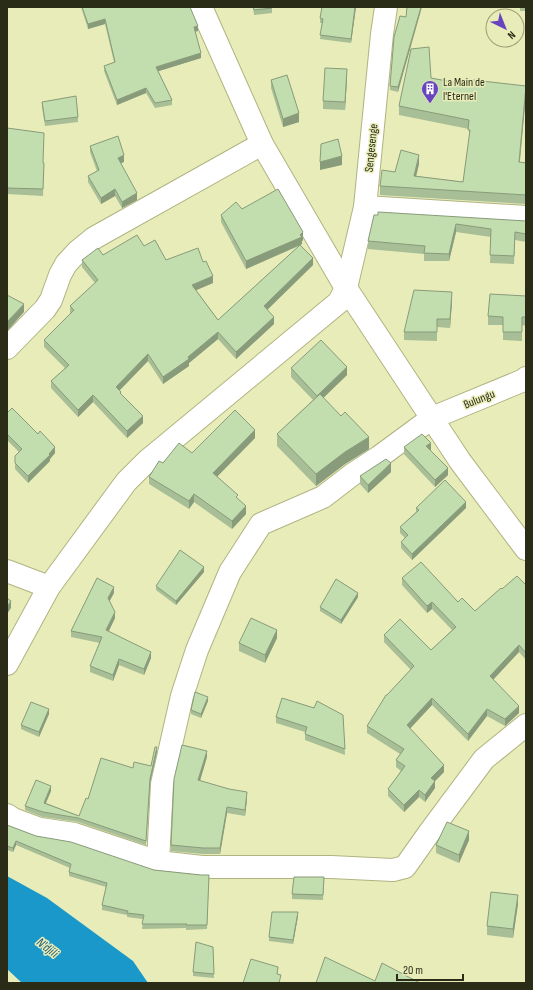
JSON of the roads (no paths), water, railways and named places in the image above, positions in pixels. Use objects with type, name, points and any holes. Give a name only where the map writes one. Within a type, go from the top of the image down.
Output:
[{"type":"street","points":[[201,7],[262,144],[346,288],[460,461],[526,549]]},
{"type":"street","name":"Sengesenge","points":[[7,664],[49,587],[126,482],[147,461],[339,302],[346,288],[365,207],[386,7]]},
{"type":"street","points":[[7,348],[45,309],[51,300],[60,275],[66,264],[78,251],[94,238],[262,144]]},
{"type":"street","points":[[365,207],[526,217]]},
{"type":"street","name":"Bulungu","points":[[158,862],[162,784],[182,696],[197,650],[230,572],[261,524],[323,497],[432,418],[526,378]]},
{"type":"street","points":[[7,571],[49,587]]},
{"type":"street","points":[[7,815],[40,829],[74,834],[158,862],[202,867],[331,867],[393,870],[405,868],[484,759],[526,725]]},
{"type":"water","name":"N'djili","points":[[7,876],[47,898],[133,961],[148,983],[22,983],[7,969]]},
{"type":"place","name":"La Main de l'Eternel","points":[[430,104]]}]
